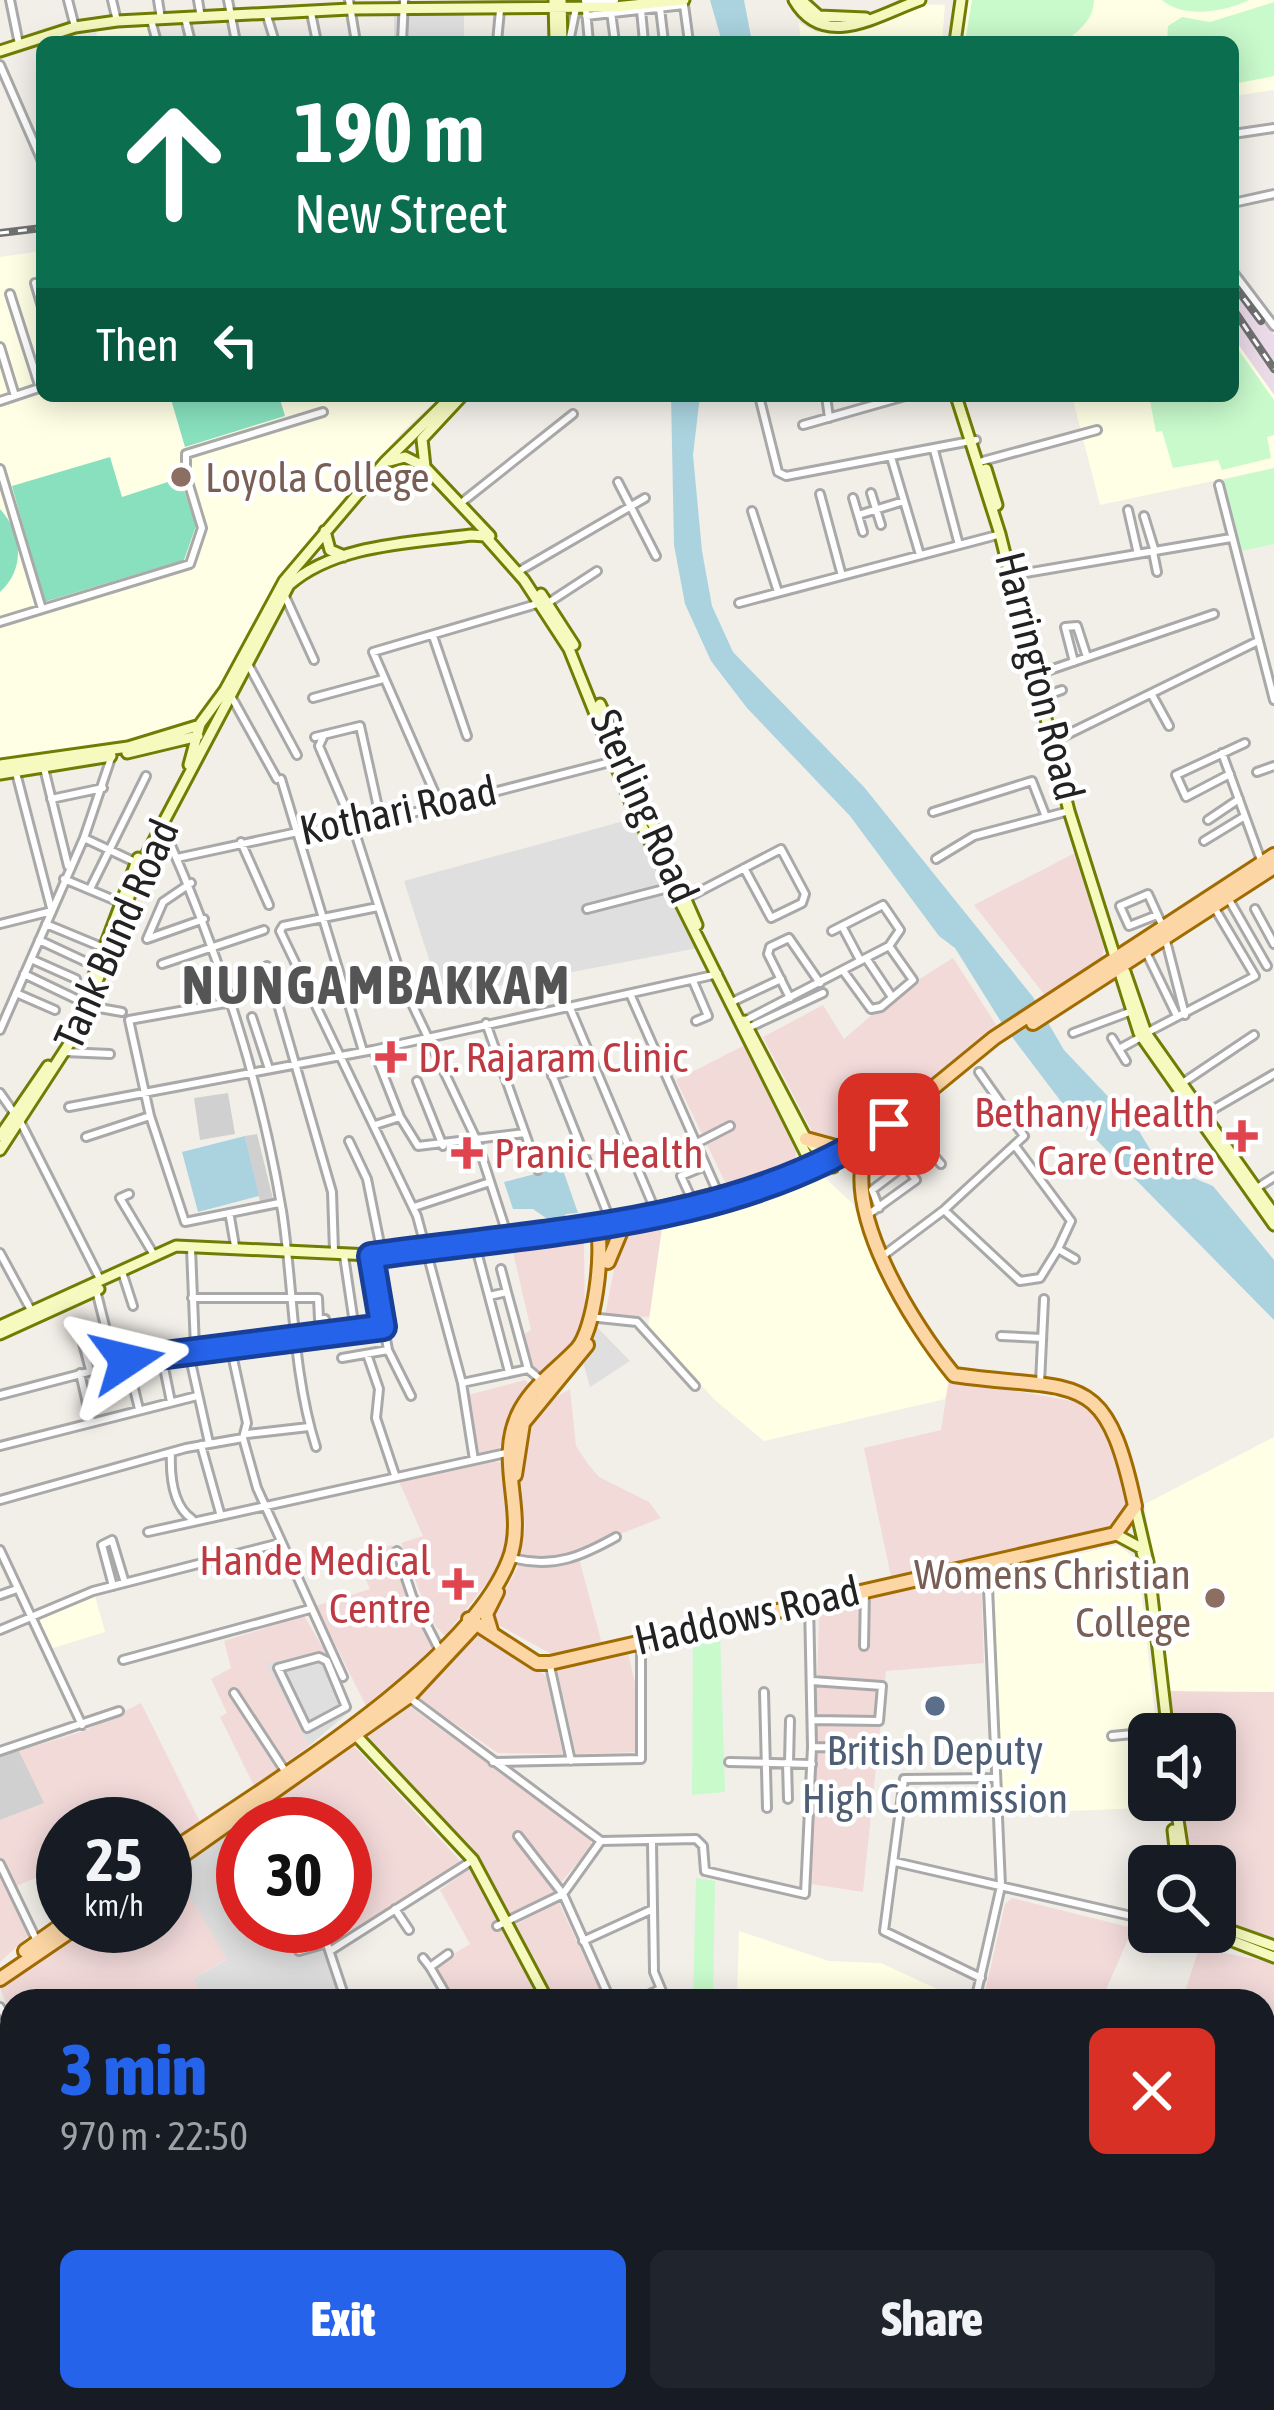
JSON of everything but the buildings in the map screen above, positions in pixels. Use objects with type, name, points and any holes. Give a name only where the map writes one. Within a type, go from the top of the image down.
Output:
[{"type":"main road","points":[[57,36],[117,21],[285,15],[350,4],[584,7],[684,0]]},
{"type":"main road","points":[[797,0],[812,13],[846,19],[871,17],[904,0]]},
{"type":"main road","points":[[797,0],[814,21],[848,26],[874,22],[920,0]]},
{"type":"main road","points":[[954,36],[958,0]]},
{"type":"main road","points":[[608,2],[637,5]]},
{"type":"main road","points":[[558,4],[558,36]]},
{"type":"main road","points":[[558,4],[559,36]]},
{"type":"main road","points":[[0,50],[36,41]]},
{"type":"main road","points":[[286,587],[385,462],[446,402]]},
{"type":"main road","points":[[425,467],[422,439],[456,402]]},
{"type":"main road","name":"Harrington Road","points":[[961,402],[983,461],[1053,742],[1117,961]]},
{"type":"main road","points":[[974,441],[1002,534],[1069,811],[1132,1011],[1274,1226]]},
{"type":"main road","points":[[385,462],[405,457],[425,467]]},
{"type":"main road","name":"Sterling Road","points":[[425,467],[521,570],[577,652],[717,974],[806,1145]]},
{"type":"main road","points":[[286,587],[310,566],[456,537],[469,531],[472,519]]},
{"type":"main road","points":[[326,531],[330,550],[344,556]]},
{"type":"main road","name":"Sterling Road","points":[[456,537],[485,536],[544,603],[569,649],[618,760],[632,806],[672,887],[806,1145],[830,1163]]},
{"type":"main road","name":"Tank Bund Road","points":[[62,1051],[135,862],[232,696],[286,587]]},
{"type":"main road","name":"Tank Bund Road","points":[[0,1136],[62,1051],[88,1006],[160,823],[182,783],[198,730],[286,587]]},
{"type":"main road","points":[[0,770],[112,755],[215,722]]},
{"type":"main road","points":[[0,770],[198,730],[210,734]]},
{"type":"main road","points":[[1117,961],[1145,950],[1162,927],[1228,898],[1270,862]]},
{"type":"main road","points":[[99,1286],[176,1246],[235,1246],[339,1256],[475,1244],[626,1220],[855,1157],[996,1041],[1059,1003],[1162,927],[1270,862]]},
{"type":"main road","points":[[1117,961],[1144,1035],[1274,1214]]},
{"type":"main road","points":[[855,1157],[904,1122],[996,1041]]},
{"type":"main road","name":"Tank Bund Road","points":[[0,1150],[17,1116]]},
{"type":"main road","points":[[806,1145],[855,1157]]},
{"type":"main road","points":[[806,1145],[814,1171]]},
{"type":"main road","points":[[855,1157],[864,1212],[922,1334],[954,1375],[1073,1388],[1105,1410],[1148,1562],[1163,1713]]},
{"type":"main road","points":[[192,1836],[334,1736],[353,1732],[408,1697],[472,1622],[500,1576],[514,1541],[506,1453],[512,1426],[582,1342],[608,1257],[626,1220]]},
{"type":"main road","points":[[493,1635],[486,1614],[518,1560],[518,1446],[524,1423],[546,1385],[587,1347],[604,1224]]},
{"type":"main road","points":[[0,1330],[176,1246]]},
{"type":"main road","points":[[1135,1506],[1115,1534],[1141,1548],[1163,1713]]},
{"type":"main road","name":"Haddows Road","points":[[550,1663],[809,1599],[1115,1534]]},
{"type":"main road","points":[[472,1622],[537,1663],[550,1663]]},
{"type":"main road","points":[[267,1797],[434,1663]]},
{"type":"main road","points":[[353,1732],[473,1860],[502,1923],[541,1989]]},
{"type":"main road","points":[[1236,1932],[1274,1946]]},
{"type":"main road","points":[[1236,1942],[1274,1957]]},
{"type":"main road","points":[[0,1975],[36,1946]]},
{"type":"street","points":[[10,0],[19,44]]},
{"type":"street","points":[[68,0],[75,28]]},
{"type":"street","points":[[112,0],[117,21]]},
{"type":"street","points":[[157,36],[158,0]]},
{"type":"street","points":[[198,0],[200,18]]},
{"type":"street","points":[[228,0],[235,36]]},
{"type":"street","points":[[285,0],[285,15]]},
{"type":"street","points":[[350,4],[355,36]]},
{"type":"street","points":[[402,36],[404,4]]},
{"type":"street","points":[[497,36],[498,4]]},
{"type":"street","points":[[637,5],[643,36]]},
{"type":"street","points":[[563,36],[584,7],[611,12],[637,5],[684,5],[688,36]]},
{"type":"street","points":[[660,8],[663,36]]},
{"type":"street","points":[[611,12],[614,36]]},
{"type":"street","points":[[311,13],[316,36]]},
{"type":"street","points":[[267,16],[273,36]]},
{"type":"street","points":[[185,18],[190,36]]},
{"type":"street","points":[[0,64],[36,147]]},
{"type":"street","points":[[1239,133],[1274,128]]},
{"type":"street","points":[[1239,202],[1274,194]]},
{"type":"street","points":[[1239,280],[1274,326]]},
{"type":"street","points":[[34,284],[36,290]]},
{"type":"street","points":[[10,293],[36,373]]},
{"type":"street","points":[[0,347],[15,396]]},
{"type":"street","points":[[0,401],[36,390]]},
{"type":"street","points":[[760,402],[778,472],[815,472],[974,441]]},
{"type":"street","points":[[827,402],[830,418]]},
{"type":"street","points":[[803,424],[885,402]]},
{"type":"street","points":[[0,622],[190,564],[202,527],[186,476],[186,454],[322,412]]},
{"type":"street","points":[[461,503],[573,414]]},
{"type":"street","points":[[983,461],[1097,430]]},
{"type":"street","points":[[934,449],[959,545]]},
{"type":"street","points":[[892,458],[920,555]]},
{"type":"street","points":[[0,469],[43,609]]},
{"type":"street","points":[[619,482],[656,556]]},
{"type":"street","points":[[1219,485],[1274,700]]},
{"type":"street","points":[[872,493],[881,525]]},
{"type":"street","points":[[820,494],[842,576]]},
{"type":"street","points":[[521,570],[645,498]]},
{"type":"street","points":[[854,498],[863,532]]},
{"type":"street","points":[[858,515],[904,501]]},
{"type":"street","points":[[1128,510],[1138,554]]},
{"type":"street","points":[[752,512],[778,592]]},
{"type":"street","points":[[1144,516],[1157,572]]},
{"type":"street","points":[[739,603],[1002,534]]},
{"type":"street","points":[[1014,575],[1231,538]]},
{"type":"street","points":[[440,806],[373,652],[544,603],[597,571]]},
{"type":"street","points":[[286,587],[314,660]]},
{"type":"street","points":[[1038,674],[1214,614]]},
{"type":"street","points":[[1074,662],[1065,627],[1077,626],[1087,657]]},
{"type":"street","points":[[433,636],[466,736]]},
{"type":"street","points":[[1053,742],[1258,641]]},
{"type":"street","points":[[248,664],[297,754]]},
{"type":"street","points":[[313,698],[383,679]]},
{"type":"street","points":[[1044,696],[1062,690]]},
{"type":"street","points":[[1152,695],[1169,726]]},
{"type":"street","points":[[232,696],[279,779],[363,1052]]},
{"type":"street","points":[[381,821],[360,726],[320,736],[405,989],[477,1141],[508,1238]]},
{"type":"street","points":[[1230,773],[1187,797],[1176,778],[1245,743]]},
{"type":"street","points":[[1222,753],[1245,816],[1270,862]]},
{"type":"street","points":[[0,1030],[84,838],[112,755]]},
{"type":"street","name":"Kothari Road","points":[[177,858],[293,832],[381,821],[618,760]]},
{"type":"street","points":[[44,765],[69,870]]},
{"type":"street","points":[[1257,772],[1274,766]]},
{"type":"street","points":[[15,769],[52,911]]},
{"type":"street","points":[[91,889],[146,776]]},
{"type":"street","points":[[933,812],[1031,781],[1046,817]]},
{"type":"street","points":[[51,799],[103,788]]},
{"type":"street","points":[[1208,820],[1239,800]]},
{"type":"street","points":[[936,859],[974,836],[1069,811]]},
{"type":"street","points":[[1204,841],[1245,816]]},
{"type":"street","points":[[160,823],[214,944],[249,1072],[280,1203],[296,1340],[316,1447]]},
{"type":"street","points":[[84,838],[135,862]]},
{"type":"street","points":[[242,842],[269,905]]},
{"type":"street","points":[[685,899],[744,868],[781,849],[805,894],[802,903],[771,918],[744,868]]},
{"type":"street","points":[[64,879],[119,902]]},
{"type":"street","points":[[191,884],[164,902],[147,939],[205,919]]},
{"type":"street","points":[[587,909],[672,887]]},
{"type":"street","points":[[1162,927],[1129,926],[1120,906],[1148,894],[1162,927],[1181,1016]]},
{"type":"street","points":[[1119,1049],[1270,964],[1228,898]]},
{"type":"street","points":[[746,1025],[889,946],[900,930],[883,904],[832,931]]},
{"type":"street","points":[[378,907],[283,926],[280,931],[413,1207],[462,1383],[474,1460]]},
{"type":"street","points":[[1214,907],[1254,974]]},
{"type":"street","points":[[1255,910],[1274,944]]},
{"type":"street","points":[[0,924],[52,911]]},
{"type":"street","points":[[46,924],[104,948]]},
{"type":"street","points":[[842,926],[892,998]]},
{"type":"street","points":[[163,964],[264,930]]},
{"type":"street","points":[[790,998],[768,954],[770,947],[789,938],[820,983]]},
{"type":"street","points":[[39,940],[84,961]]},
{"type":"street","points":[[844,972],[871,1009],[892,998],[913,980],[889,946]]},
{"type":"street","points":[[1145,950],[1181,1016]]},
{"type":"street","points":[[31,959],[76,979]]},
{"type":"street","points":[[267,966],[299,1064],[332,1192],[339,1256],[355,1330]]},
{"type":"street","points":[[24,974],[74,998]]},
{"type":"street","points":[[69,1107],[374,1050],[717,974]]},
{"type":"street","points":[[734,1001],[782,979]]},
{"type":"street","points":[[692,981],[708,1016],[695,1021]]},
{"type":"street","points":[[16,993],[55,1010]]},
{"type":"street","points":[[746,1025],[823,993]]},
{"type":"street","points":[[632,996],[719,1196]]},
{"type":"street","points":[[231,1002],[129,1020],[150,1116],[185,1222],[230,1217],[280,1203]]},
{"type":"street","points":[[88,1006],[122,1012]]},
{"type":"street","points":[[570,1008],[656,1213]]},
{"type":"street","points":[[1073,1033],[1132,1011]]},
{"type":"street","points":[[252,1017],[269,1069]]},
{"type":"street","points":[[487,1023],[538,1171]]},
{"type":"street","points":[[1181,1084],[1254,1035]]},
{"type":"street","points":[[1112,1038],[1126,1061]]},
{"type":"street","points":[[586,1049],[546,1059],[604,1224]]},
{"type":"street","points":[[374,1050],[400,1117],[418,1145],[443,1146],[525,1133]]},
{"type":"street","points":[[62,1051],[110,1054]]},
{"type":"street","points":[[552,1076],[592,1064]]},
{"type":"street","points":[[884,1255],[1016,1147],[1024,1131],[980,1072]]},
{"type":"street","points":[[1200,1117],[1274,1074]]},
{"type":"street","points":[[418,1081],[443,1146]]},
{"type":"street","points":[[0,1093],[17,1116],[99,1286],[114,1363]]},
{"type":"street","points":[[86,1137],[150,1116]]},
{"type":"street","points":[[374,1126],[400,1117]]},
{"type":"street","points":[[904,1122],[941,1164]]},
{"type":"street","points":[[695,1144],[730,1126]]},
{"type":"street","points":[[349,1141],[367,1179],[388,1350],[411,1396]]},
{"type":"street","points":[[944,1210],[1020,1281],[1040,1278],[1071,1221],[1016,1147]]},
{"type":"street","points":[[864,1212],[879,1208],[916,1180],[905,1165],[872,1190],[879,1208]]},
{"type":"street","points":[[694,1204],[680,1175],[706,1166]]},
{"type":"street","points":[[1254,1190],[1274,1177]]},
{"type":"street","points":[[413,1207],[490,1182]]},
{"type":"street","points":[[129,1194],[120,1198],[154,1256]]},
{"type":"street","points":[[230,1217],[235,1246]]},
{"type":"street","points":[[191,1244],[197,1396],[220,1513]]},
{"type":"street","points":[[475,1244],[508,1372]]},
{"type":"street","points":[[1058,1249],[1075,1259]]},
{"type":"street","points":[[0,1253],[35,1317]]},
{"type":"street","points":[[501,1269],[528,1369],[546,1385]]},
{"type":"street","points":[[123,1275],[133,1306]]},
{"type":"street","points":[[488,1296],[507,1292]]},
{"type":"street","points":[[192,1298],[292,1294],[317,1298],[328,1337]]},
{"type":"street","points":[[1040,1387],[1044,1299]]},
{"type":"street","points":[[592,1317],[637,1322],[695,1386]]},
{"type":"street","points":[[0,1394],[161,1353],[383,1327]]},
{"type":"street","points":[[79,1328],[90,1370]]},
{"type":"street","points":[[1001,1336],[1042,1338]]},
{"type":"street","points":[[230,1345],[262,1503],[343,1677]]},
{"type":"street","points":[[342,1358],[388,1350]]},
{"type":"street","points":[[161,1353],[171,1402]]},
{"type":"street","points":[[367,1354],[379,1389],[376,1418],[395,1475]]},
{"type":"street","points":[[127,1360],[139,1409]]},
{"type":"street","points":[[462,1383],[528,1369]]},
{"type":"street","points":[[80,1372],[91,1421]]},
{"type":"street","points":[[0,1445],[197,1396]]},
{"type":"street","points":[[1,1496],[205,1444],[309,1427]]},
{"type":"street","points":[[171,1452],[170,1474],[181,1511],[192,1520]]},
{"type":"street","points":[[148,1532],[262,1503],[506,1453]]},
{"type":"street","points":[[518,1560],[542,1565],[580,1556],[616,1537]]},
{"type":"street","points":[[113,1586],[102,1545],[109,1541],[125,1583]]},
{"type":"street","points":[[0,1630],[30,1620],[47,1606],[280,1543]]},
{"type":"street","points":[[0,1550],[82,1725]]},
{"type":"street","points":[[398,1551],[434,1663]]},
{"type":"street","points":[[978,1989],[1000,1886],[986,1561]]},
{"type":"street","points":[[864,1646],[865,1587]]},
{"type":"street","points":[[0,1595],[16,1589]]},
{"type":"street","points":[[408,1697],[601,1841],[696,1839],[703,1846],[705,1871],[805,1894],[812,1764],[809,1599]]},
{"type":"street","points":[[123,1660],[310,1609]]},
{"type":"street","points":[[493,1762],[640,1759],[641,1640]]},
{"type":"street","points":[[325,1658],[346,1707],[325,1723],[305,1727],[278,1669],[325,1658]]},
{"type":"street","points":[[550,1663],[571,1761]]},
{"type":"street","points":[[812,1681],[882,1686],[879,1721],[812,1720]]},
{"type":"street","points":[[764,1691],[767,1808]]},
{"type":"street","points":[[234,1693],[285,1771]]},
{"type":"street","points":[[0,1751],[119,1712]]},
{"type":"street","points":[[788,1798],[790,1720]]},
{"type":"street","points":[[325,1723],[334,1736]]},
{"type":"street","points":[[1112,1736],[1128,1735]]},
{"type":"street","points":[[812,1747],[877,1748]]},
{"type":"street","points":[[729,1762],[812,1764]]},
{"type":"street","points":[[980,1978],[884,1931],[904,1779],[993,1778]]},
{"type":"street","points":[[518,1836],[563,1894],[605,1989]]},
{"type":"street","points":[[502,1923],[563,1894],[601,1841]]},
{"type":"street","points":[[652,1843],[658,1989]]},
{"type":"street","points":[[372,1922],[473,1860]]},
{"type":"street","points":[[895,1862],[1128,1915]]},
{"type":"street","points":[[0,1864],[33,1948]]},
{"type":"street","points":[[395,1909],[409,1930]]},
{"type":"street","points":[[583,1941],[653,1909]]},
{"type":"street","points":[[330,1953],[342,1989]]},
{"type":"street","points":[[430,1967],[448,1954]]},
{"type":"street","points":[[423,1958],[443,1989]]},
{"type":"shaded area","points":[[964,0],[1274,0],[1274,90],[1239,95],[1239,36],[960,36]]},
{"type":"shaded area","points":[[917,4],[945,5],[942,36],[800,36],[799,23],[816,32],[878,25]]},
{"type":"shaded area","points":[[394,13],[464,13],[464,36],[394,36]]},
{"type":"shaded area","points":[[149,26],[152,36],[97,36],[96,31]]},
{"type":"shaded area","name":"Loyola College","points":[[36,252],[36,402],[434,402],[402,432],[280,574],[205,715],[186,729],[0,763],[0,257]]},
{"type":"shaded area","points":[[1239,287],[1274,335],[1274,395],[1239,345]]},
{"type":"shaded area","points":[[1239,345],[1274,395],[1274,468],[1100,505],[1074,402],[1239,402]]},
{"type":"shaded area","points":[[635,818],[698,948],[441,997],[404,881]]},
{"type":"shaded area","points":[[1075,853],[1104,948],[1101,960],[1047,998],[974,905]]},
{"type":"shaded area","points":[[953,958],[997,1026],[851,1142],[837,1149],[818,1143],[763,1037],[823,1005],[844,1039],[897,993]]},
{"type":"shaded area","points":[[747,1044],[796,1151],[795,1164],[726,1184],[676,1080]]},
{"type":"shaded area","points":[[228,1093],[235,1134],[200,1140],[194,1098]]},
{"type":"shaded area","points":[[257,1134],[274,1203],[261,1206],[245,1136]]},
{"type":"shaded area","points":[[834,1156],[839,1173],[670,1223],[665,1206]]},
{"type":"shaded area","points":[[824,1177],[852,1203],[913,1327],[949,1379],[945,1399],[764,1441],[715,1400],[648,1327],[663,1221]]},
{"type":"shaded area","points":[[663,1221],[650,1317],[605,1315],[620,1240],[633,1229]]},
{"type":"shaded area","points":[[584,1241],[585,1316],[566,1354],[548,1370],[531,1372],[519,1337],[531,1330],[512,1248]]},
{"type":"shaded area","points":[[597,1327],[630,1361],[590,1387],[583,1362]]},
{"type":"shaded area","points":[[949,1379],[1083,1403],[1104,1421],[1130,1510],[1112,1529],[891,1577],[864,1448],[941,1430]]},
{"type":"shaded area","points":[[525,1380],[533,1387],[522,1397],[503,1442],[497,1451],[479,1454],[464,1396]]},
{"type":"shaded area","points":[[570,1389],[576,1446],[588,1464],[599,1477],[649,1502],[661,1518],[577,1551],[602,1644],[553,1655],[495,1623],[493,1612],[518,1567],[525,1527],[515,1448],[522,1416]]},
{"type":"shaded area","name":"Womens Christian College","points":[[1274,1437],[1274,1692],[1168,1691],[1145,1504]]},
{"type":"shaded area","points":[[501,1463],[508,1539],[504,1561],[445,1636],[431,1621],[401,1543],[423,1536],[398,1479]]},
{"type":"shaded area","points":[[392,1545],[419,1622],[434,1648],[399,1688],[368,1710],[316,1606],[370,1589],[356,1555]]},
{"type":"shaded area","points":[[1118,1545],[1138,1561],[1155,1713],[1128,1713],[1128,1809],[1001,1814],[994,1573]]},
{"type":"shaded area","points":[[975,1572],[981,1577],[984,1663],[886,1671],[863,1892],[811,1884],[819,1616],[829,1605]]},
{"type":"shaded area","points":[[95,1596],[105,1632],[50,1649],[39,1618]]},
{"type":"shaded area","points":[[304,1616],[325,1651],[266,1663],[309,1746],[254,1786],[220,1717],[227,1713],[211,1679],[231,1668],[224,1641]]},
{"type":"shaded area","points":[[474,1633],[485,1634],[546,1676],[563,1754],[498,1753],[416,1697]]},
{"type":"shaded area","points":[[325,1651],[351,1710],[309,1746],[265,1662]]},
{"type":"shaded area","points":[[628,1653],[637,1691],[637,1752],[576,1754],[557,1670]]},
{"type":"shaded area","points":[[1168,1691],[1274,1692],[1274,1943],[1236,1931],[1236,1845],[1185,1845],[1182,1821],[1236,1821],[1236,1713],[1170,1713]]},
{"type":"shaded area","points":[[141,1703],[188,1797],[40,1797],[19,1751],[84,1731]]},
{"type":"shaded area","points":[[408,1705],[590,1839],[592,1846],[552,1893],[510,1916],[474,1849],[370,1742],[369,1735]]},
{"type":"shaded area","points":[[354,1746],[462,1863],[372,1921],[372,1797],[276,1797]]},
{"type":"shaded area","points":[[19,1751],[41,1797],[36,1797],[36,1806],[0,1820],[0,1757]]},
{"type":"shaded area","points":[[36,1806],[36,1878],[16,1886],[0,1858],[0,1820]]},
{"type":"shaded area","points":[[192,1806],[201,1824],[192,1830]]},
{"type":"shaded area","points":[[216,1840],[216,1943],[192,1901],[192,1855]]},
{"type":"shaded area","points":[[469,1869],[535,1989],[448,1989],[434,1966],[470,1944],[440,1890]]},
{"type":"shaded area","points":[[0,1872],[31,1934],[0,1962]]},
{"type":"shaded area","points":[[1012,1898],[1128,1927],[1128,1939],[1106,1989],[986,1989],[1005,1904]]},
{"type":"shaded area","points":[[192,1900],[216,1940],[216,1953],[227,1959],[193,1979],[198,1989],[0,1988],[49,1953],[192,1953]]},
{"type":"shaded area","points":[[558,1901],[599,1989],[548,1989],[515,1925]]},
{"type":"shaded area","points":[[739,1931],[829,1961],[881,1963],[937,1989],[737,1989]]},
{"type":"shaded area","points":[[222,1953],[326,1953],[338,1989],[198,1989],[193,1979],[226,1960]]},
{"type":"shaded area","points":[[1197,1953],[1224,1953],[1274,1963],[1274,1989],[1186,1989]]},
{"type":"green space","points":[[972,0],[1094,0],[1088,19],[1072,36],[966,36]]},
{"type":"green space","points":[[1162,0],[1249,0],[1204,12],[1181,10]]},
{"type":"green space","points":[[1274,2],[1274,76],[1239,83],[1239,36],[1167,36],[1168,26],[1182,17],[1210,22]]},
{"type":"green space","points":[[1239,350],[1274,400],[1274,435],[1267,437],[1271,458],[1222,470],[1218,460],[1173,468],[1162,431],[1156,432],[1150,402],[1239,402]]},
{"type":"green space","points":[[172,402],[281,402],[285,416],[185,447]]},
{"type":"green space","points":[[110,457],[122,497],[180,478],[196,526],[184,560],[44,602],[12,486]]},
{"type":"green space","points":[[1274,468],[1274,544],[1242,551],[1223,480]]},
{"type":"green space","points":[[0,509],[13,529],[18,552],[14,573],[0,592]]},
{"type":"green space","points":[[720,1630],[725,1792],[692,1795],[693,1634]]},
{"type":"green space","points":[[696,1878],[715,1881],[713,1989],[693,1989]]},
{"type":"water","points":[[710,0],[744,0],[751,36],[720,36]]},
{"type":"water","points":[[671,402],[699,402],[693,455],[702,551],[712,606],[733,652],[864,787],[1033,997],[1064,1050],[1136,1126],[1151,1151],[1161,1154],[1165,1166],[1213,1186],[1274,1260],[1274,1320],[1069,1112],[1003,1025],[955,948],[939,936],[850,816],[747,708],[711,661],[685,604],[674,545]]},
{"type":"water","points":[[245,1136],[259,1196],[198,1212],[182,1152]]},
{"type":"water","points":[[562,1167],[578,1213],[566,1214],[559,1227],[533,1209],[513,1209],[504,1182]]},
{"type":"railway","points":[[0,233],[36,229]]},
{"type":"railway","points":[[1239,292],[1261,321]]},
{"type":"railway","points":[[1239,318],[1274,369]]},
{"type":"place","name":"Loyola College","points":[[181,477]]},
{"type":"place","name":"Dr. Rajaram Clinic","points":[[391,1057]]},
{"type":"place","name":"Bethany Health Care Centre","points":[[1242,1136]]},
{"type":"place","name":"Pranic Health","points":[[467,1153]]},
{"type":"place","name":"Hande Medical Centre","points":[[458,1584]]},
{"type":"place","name":"Womens Christian College","points":[[1215,1598]]},
{"type":"place","name":"British Deputy High Commission","points":[[935,1706]]},
{"type":"district","name":"NUNGAMBAKKAM","points":[[377,985]]},
{"type":"route","points":[[127,1360],[383,1327],[371,1256],[597,1226],[694,1204],[814,1171],[889,1124]]}]
